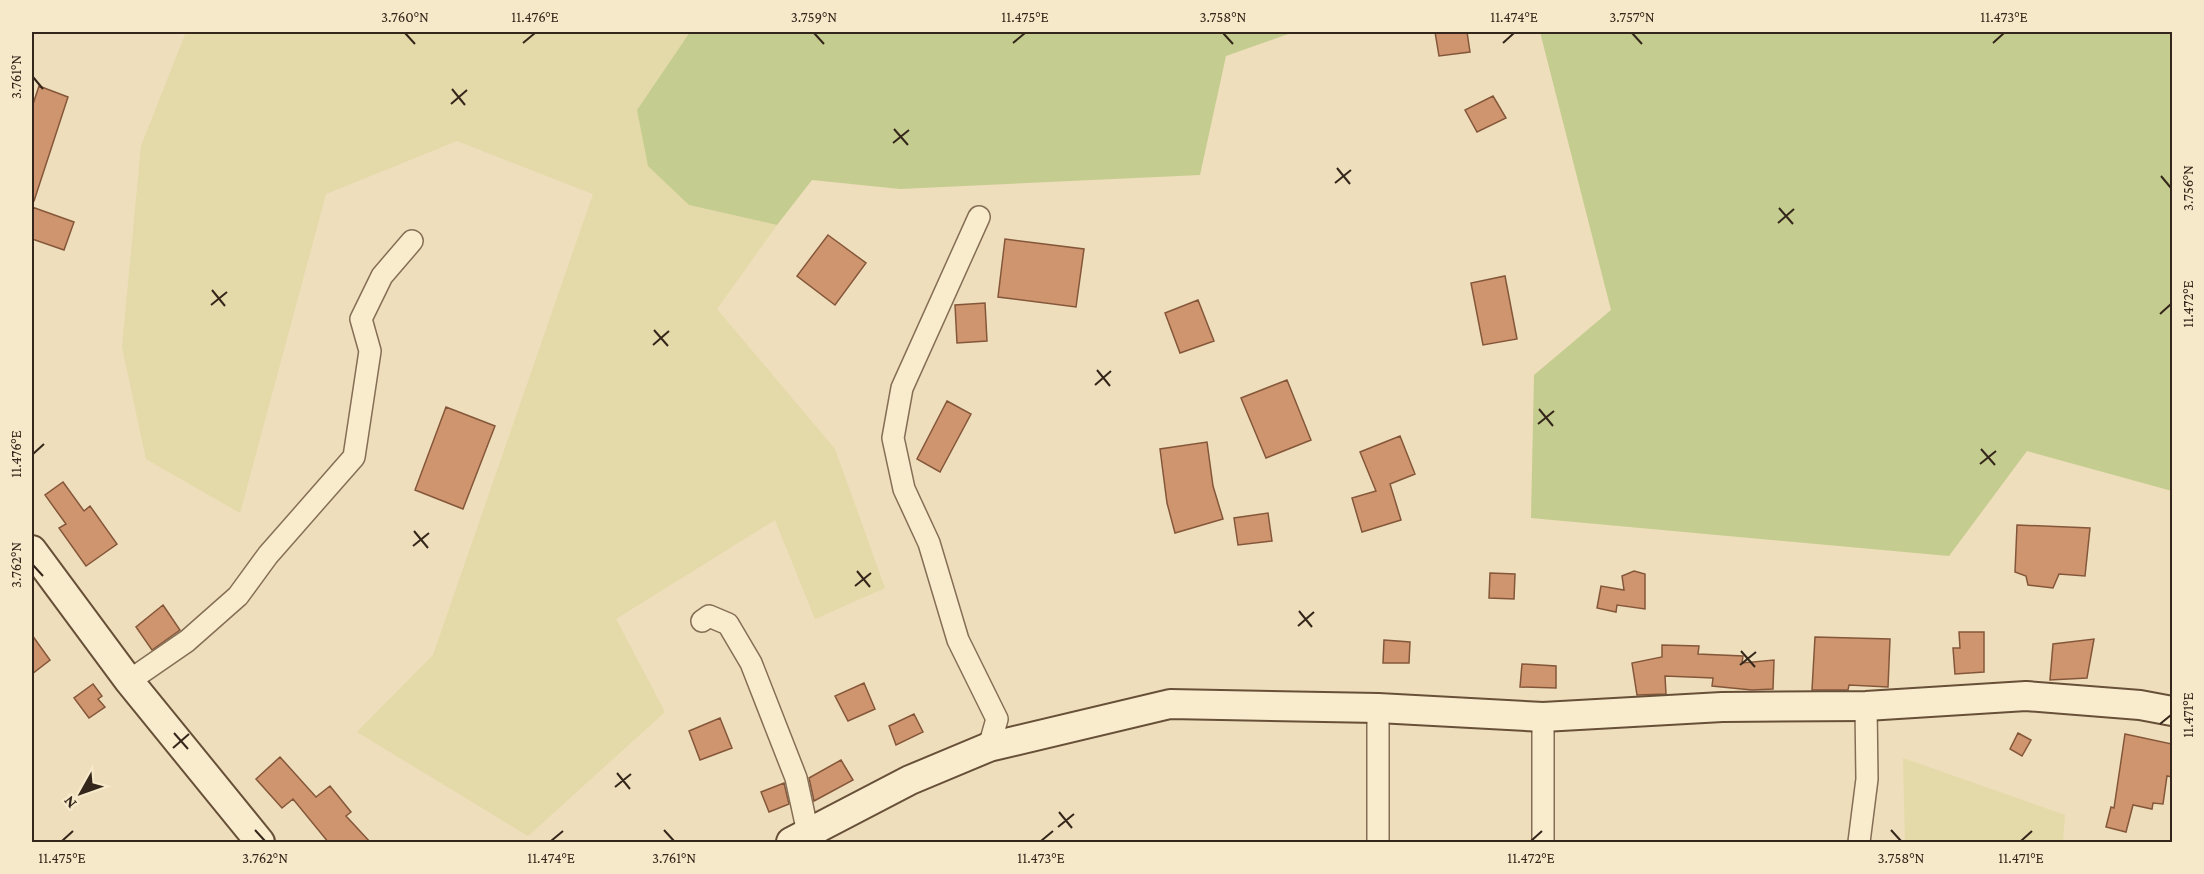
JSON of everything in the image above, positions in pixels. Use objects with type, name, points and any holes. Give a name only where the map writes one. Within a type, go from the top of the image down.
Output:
[{"type":"street","points":[[979,217],[902,388],[892,438],[904,489],[929,543],[958,640],[997,719],[989,747]]},
{"type":"street","points":[[129,681],[187,641],[238,596],[268,555],[354,457],[370,351],[361,319],[382,276],[412,241]]},
{"type":"street","points":[[32,550],[129,681],[261,843]]},
{"type":"street","points":[[702,621],[709,616],[728,624],[751,663],[796,778],[805,839],[910,780],[989,747],[1170,704],[1378,708],[1543,717],[1722,707],[1866,706],[2026,696],[2140,705],[2172,711]]},
{"type":"street","points":[[1859,843],[1867,779],[1866,706]]},
{"type":"street","points":[[1378,708],[1378,843]]},
{"type":"street","points":[[1543,717],[1543,843]]},
{"type":"shaded area","points":[[186,32],[690,32],[637,110],[689,205],[777,225],[717,309],[835,449],[885,588],[815,619],[775,520],[616,619],[665,712],[528,836],[357,732],[433,655],[593,194],[457,141],[326,194],[240,513],[146,459],[122,347],[141,146]]},
{"type":"shaded area","points":[[1903,758],[2065,815],[2063,842],[1905,842]]},
{"type":"green space","points":[[690,32],[1294,32],[1226,56],[1200,175],[900,189],[812,180],[777,225],[689,205],[648,166],[637,110]]},
{"type":"green space","points":[[1540,32],[2172,32],[2172,491],[2027,451],[1949,556],[1531,518],[1534,375],[1611,310]]},
{"type":"building","points":[[1435,32],[1467,32],[1470,52],[1439,56]]},
{"type":"building","points":[[39,86],[68,97],[34,201],[32,201],[32,107]]},
{"type":"building","points":[[1493,96],[1506,118],[1477,132],[1465,110]]},
{"type":"building","points":[[32,207],[74,222],[64,250],[32,239]]},
{"type":"building","points":[[828,235],[866,263],[835,305],[797,276]]},
{"type":"building","points":[[1005,239],[1084,249],[1076,307],[998,297]]},
{"type":"building","points":[[1505,276],[1517,339],[1483,345],[1471,283]]},
{"type":"building","points":[[1198,300],[1214,341],[1180,353],[1165,313]]},
{"type":"building","points":[[985,303],[987,341],[957,343],[955,305]]},
{"type":"building","points":[[1287,380],[1311,440],[1266,458],[1241,398]]},
{"type":"building","points":[[947,401],[971,414],[940,472],[917,459]]},
{"type":"building","points":[[446,407],[495,426],[463,509],[415,490]]},
{"type":"building","points":[[1400,436],[1415,474],[1390,484],[1401,520],[1362,532],[1352,498],[1376,491],[1360,452]]},
{"type":"building","points":[[1207,442],[1213,486],[1223,519],[1175,533],[1167,503],[1160,449]]},
{"type":"building","points":[[63,482],[84,511],[90,506],[117,544],[86,566],[59,528],[66,524],[45,495]]},
{"type":"building","points":[[1268,513],[1272,541],[1238,545],[1234,518]]},
{"type":"building","points":[[2017,525],[2090,528],[2085,576],[2059,574],[2053,588],[2028,585],[2026,576],[2015,572]]},
{"type":"building","points":[[1634,571],[1645,574],[1645,609],[1617,605],[1616,612],[1597,608],[1601,586],[1624,590],[1622,576]]},
{"type":"building","points":[[1490,573],[1515,574],[1514,599],[1489,598]]},
{"type":"building","points":[[163,605],[180,630],[152,650],[136,627]]},
{"type":"building","points":[[1959,632],[1984,632],[1984,672],[1955,674],[1953,648],[1960,648]]},
{"type":"building","points":[[32,635],[50,660],[32,674]]},
{"type":"building","points":[[1815,637],[1890,639],[1888,687],[1849,685],[1848,690],[1812,690]]},
{"type":"building","points":[[2094,639],[2087,678],[2050,680],[2053,644]]},
{"type":"building","points":[[1384,640],[1410,642],[1409,663],[1383,663]]},
{"type":"building","points":[[1662,645],[1699,646],[1698,654],[1743,656],[1742,663],[1774,660],[1773,689],[1752,690],[1712,686],[1713,678],[1665,676],[1666,694],[1637,695],[1632,663],[1662,657]]},
{"type":"building","points":[[1522,664],[1556,666],[1556,688],[1520,687]]},
{"type":"building","points":[[864,683],[875,709],[848,721],[835,696]]},
{"type":"building","points":[[93,684],[102,696],[98,699],[105,707],[89,718],[74,698]]},
{"type":"building","points":[[914,714],[923,732],[896,745],[889,726]]},
{"type":"building","points":[[720,718],[732,748],[700,760],[689,731]]},
{"type":"building","points":[[2018,733],[2031,740],[2022,756],[2010,749]]},
{"type":"building","points":[[2125,734],[2172,744],[2172,777],[2167,776],[2163,804],[2153,803],[2152,809],[2133,805],[2126,832],[2106,827],[2111,807],[2114,808]]},
{"type":"building","points":[[280,757],[316,797],[330,786],[351,812],[346,816],[371,843],[329,843],[293,799],[282,808],[256,779]]},
{"type":"building","points":[[841,760],[853,780],[814,801],[809,778]]},
{"type":"building","points":[[784,783],[789,804],[769,812],[761,792]]}]
